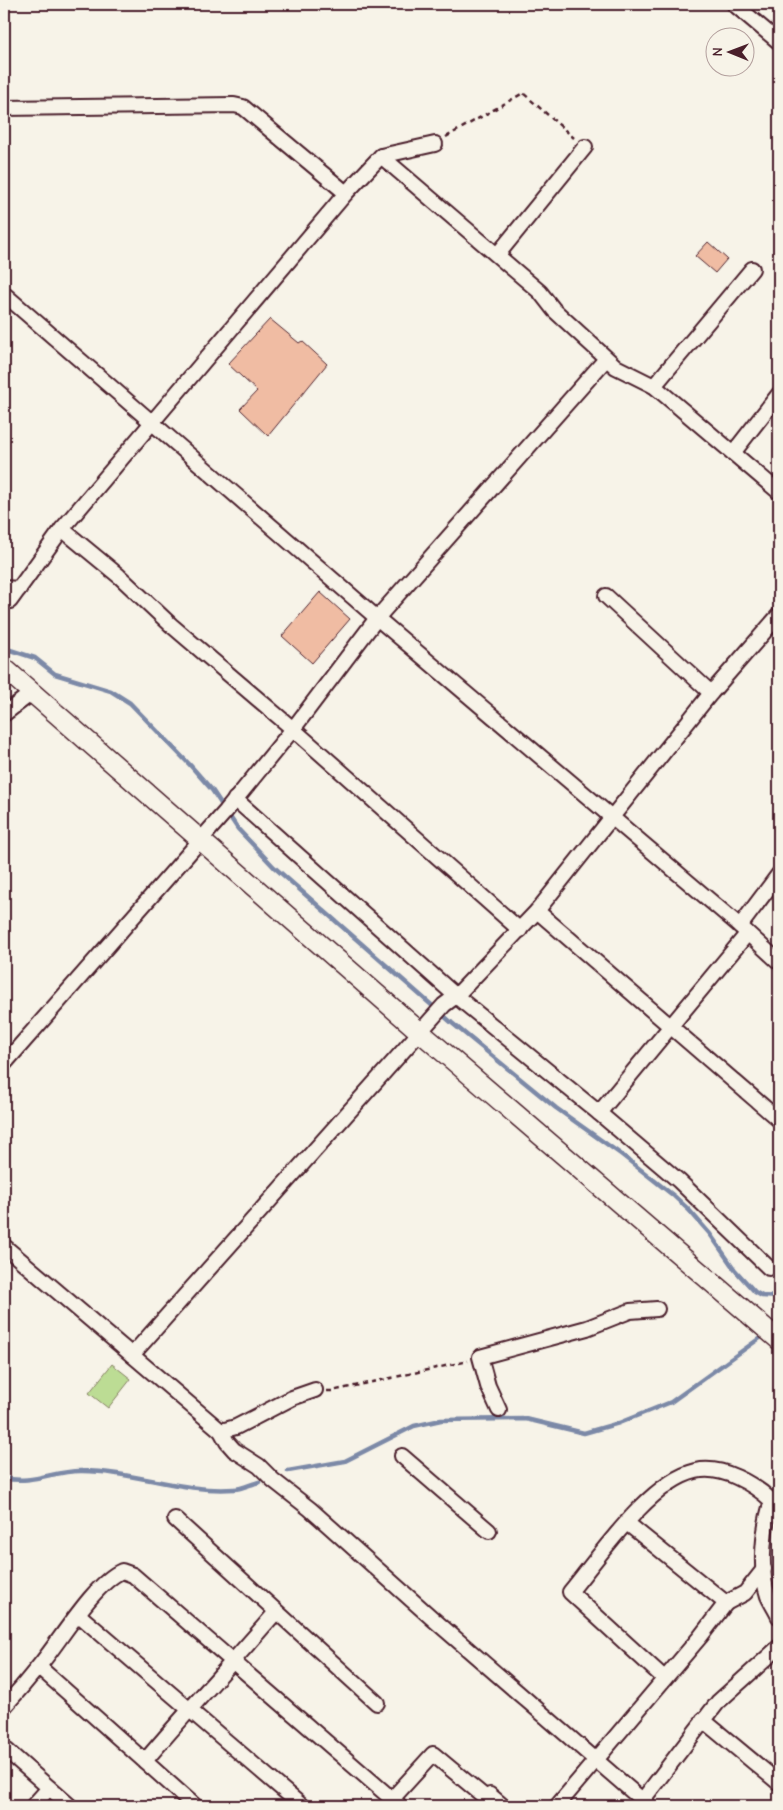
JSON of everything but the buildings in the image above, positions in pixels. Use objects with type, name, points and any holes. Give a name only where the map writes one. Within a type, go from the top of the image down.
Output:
[{"type":"street","points":[[734,4],[779,42]]},
{"type":"street","points":[[4,108],[234,105],[243,107],[346,193]]},
{"type":"street","points":[[4,603],[10,600],[19,589],[62,529],[346,193],[381,156],[435,144]]},
{"type":"street","points":[[498,254],[585,148]]},
{"type":"street","points":[[381,156],[498,254],[540,292],[554,310],[606,359],[616,367],[654,386],[779,492]]},
{"type":"street","points":[[654,386],[752,269]]},
{"type":"street","points":[[4,294],[377,618],[744,930],[779,962]]},
{"type":"street","points":[[4,1064],[235,800],[294,729],[377,618],[606,359]]},
{"type":"street","points":[[733,453],[779,394]]},
{"type":"street","points":[[62,529],[294,729],[520,930]]},
{"type":"street","points":[[4,588],[19,589]]},
{"type":"street","points":[[606,596],[711,693]]},
{"type":"street","points":[[132,1355],[444,1005],[456,996],[537,911],[711,693],[779,615]]},
{"type":"street","points":[[4,668],[420,1032],[779,1340]]},
{"type":"street","points":[[4,714],[33,692]]},
{"type":"street","points":[[235,800],[456,996],[599,1113],[679,1182],[769,1268]]},
{"type":"street","points":[[599,1113],[670,1026],[744,930],[779,874]]},
{"type":"street","points":[[537,911],[779,1120]]},
{"type":"street","points":[[4,1246],[221,1431],[234,1450],[259,1466],[273,1480],[310,1509],[433,1619],[596,1758],[643,1804],[718,1702],[779,1647]]},
{"type":"street","points":[[499,1410],[488,1386],[480,1357],[587,1328],[630,1312],[657,1309]]},
{"type":"street","points":[[221,1431],[236,1427],[285,1401],[315,1390]]},
{"type":"street","points":[[402,1456],[488,1531]]},
{"type":"street","points":[[664,1678],[570,1592],[649,1498],[673,1482],[695,1471],[722,1473],[746,1482],[772,1501],[765,1521],[764,1570],[768,1595],[779,1617]]},
{"type":"street","points":[[175,1519],[377,1703]]},
{"type":"street","points":[[627,1523],[726,1603]]},
{"type":"street","points":[[557,1806],[726,1603],[745,1593],[764,1570]]},
{"type":"street","points":[[4,1707],[39,1667],[98,1590],[112,1575],[122,1571],[133,1576],[396,1803],[433,1754],[486,1798],[490,1795],[503,1806]]},
{"type":"street","points":[[145,1761],[188,1709],[233,1662],[276,1612]]},
{"type":"street","points":[[79,1616],[302,1806]]},
{"type":"street","points":[[39,1667],[196,1806]]},
{"type":"street","points":[[703,1720],[779,1783]]},
{"type":"street","points":[[4,1748],[70,1806]]},
{"type":"street","points":[[33,1806],[49,1788]]},
{"type":"path","points":[[435,144],[523,93],[585,148]]},
{"type":"path","points":[[315,1390],[332,1392],[480,1357]]},
{"type":"green space","points":[[112,1364],[131,1379],[108,1408],[89,1393]]},
{"type":"waterway","points":[[4,648],[35,658],[55,674],[111,691],[130,703],[212,790],[238,829],[274,867],[452,1023],[556,1108],[622,1155],[674,1196],[710,1234],[735,1270],[755,1292],[762,1296],[779,1297]]},
{"type":"waterway","points":[[288,1471],[345,1461],[414,1426],[441,1420],[526,1419],[584,1433],[619,1423],[671,1402],[760,1338]]},
{"type":"waterway","points":[[4,1478],[24,1480],[72,1471],[82,1471],[120,1474],[196,1488],[237,1489],[259,1482]]}]
